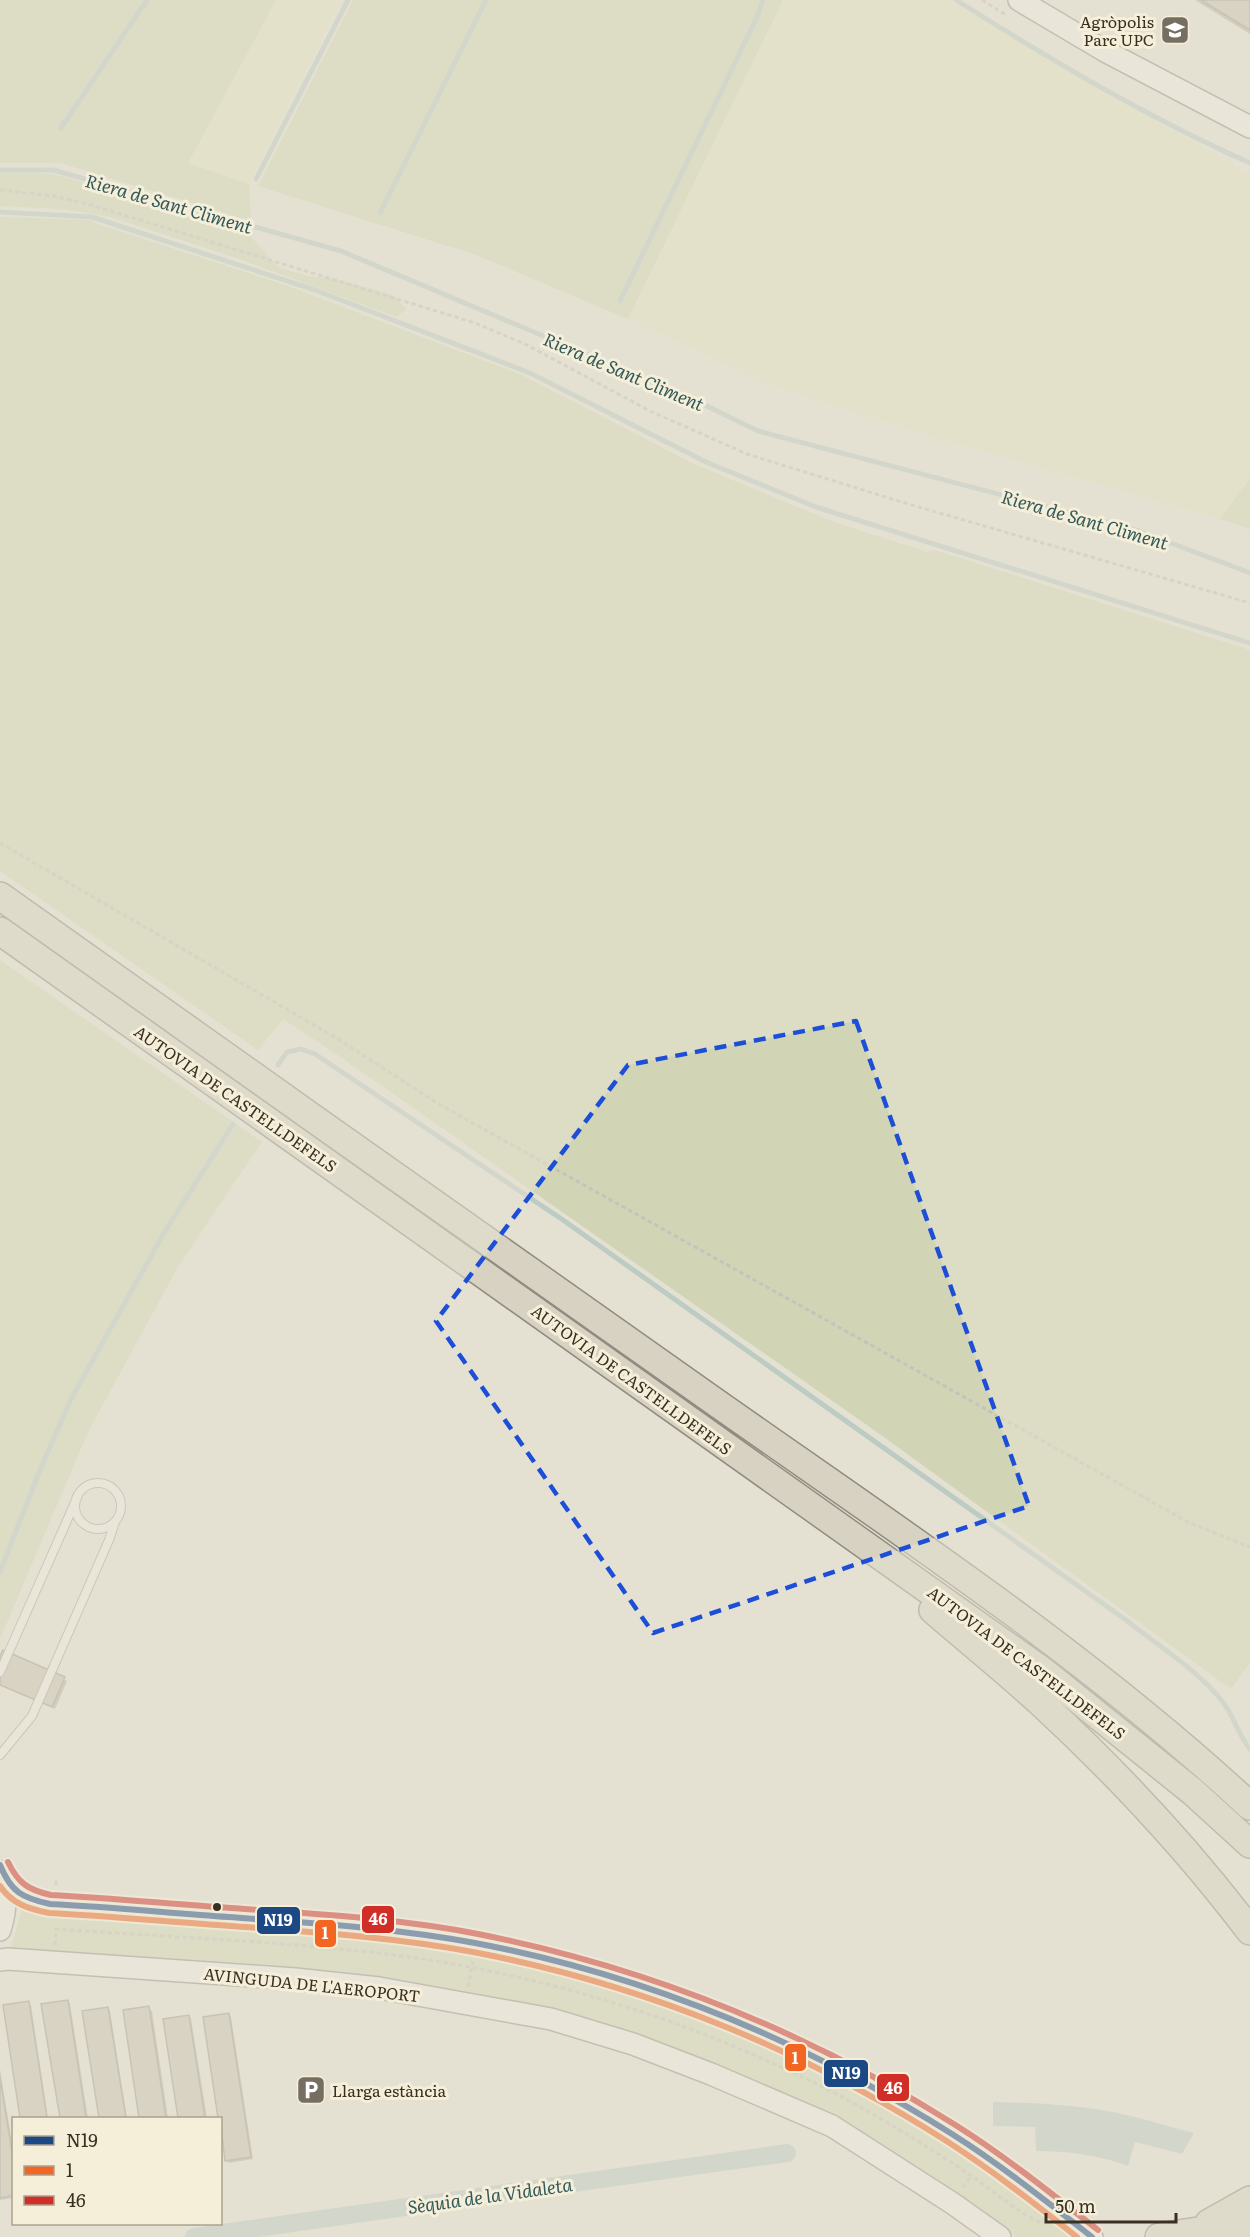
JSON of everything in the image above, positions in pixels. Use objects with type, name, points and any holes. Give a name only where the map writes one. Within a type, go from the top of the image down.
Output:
[{"type":"highway","name":"AUTOVIA DE CASTELLDEFELS","points":[[0,896],[970,1581],[1139,1710],[1213,1771],[1250,1806]]},
{"type":"highway","name":"AUTOVIA DE CASTELLDEFELS","points":[[0,931],[852,1537],[950,1603],[1044,1672],[1193,1792],[1250,1844]]},
{"type":"highway","points":[[852,1537],[1039,1701],[1131,1790],[1191,1856],[1250,1931]]},
{"type":"highway","points":[[1192,2232],[1250,2200]]},
{"type":"highway","points":[[1159,2237],[1250,2223]]},
{"type":"street","points":[[1019,0],[1105,51],[1250,127]]},
{"type":"street","points":[[0,1930],[6,1908],[6,1892],[1,1868]]},
{"type":"street","points":[[1,1868],[12,1888],[19,1895],[50,1904],[300,1921],[390,1931],[476,1944],[577,1967],[653,1991],[738,2022],[869,2084],[985,2155],[1059,2209],[1092,2237]]},
{"type":"street","name":"AVINGUDA DE L'AEROPORT","points":[[0,1960],[65,1962],[295,1979],[379,1988],[550,2019],[633,2044],[711,2074],[832,2126],[952,2203],[1000,2237]]},
{"type":"lane","points":[[0,1672],[82,1489],[99,1483],[112,1487],[120,1497],[122,1505],[120,1514],[32,1716],[0,1755]]},
{"type":"lane","points":[[77,1498],[76,1514],[85,1525],[98,1529],[106,1528],[115,1522]]},
{"type":"path","points":[[0,190],[54,196],[91,205],[475,322],[525,344],[650,411],[747,454],[904,503],[1250,603]]},
{"type":"path","points":[[0,843],[338,1039],[447,1109],[1190,1523],[1250,1547]]},
{"type":"path","points":[[465,2002],[476,1944]]},
{"type":"path","points":[[952,2203],[985,2155]]},
{"type":"highlighted area","points":[[856,1021],[1029,1506],[653,1633],[436,1321],[628,1065]]},
{"type":"shaded area","points":[[276,0],[341,0],[249,184],[187,163]]},
{"type":"shaded area","points":[[783,0],[949,0],[1250,175],[1250,478],[1220,519],[926,435],[773,386],[628,319]]},
{"type":"shaded area","points":[[993,2102],[1097,2109],[1194,2133],[1182,2154],[1135,2142],[1128,2166],[1083,2154],[1036,2151],[1035,2127],[993,2126]]},
{"type":"green space","points":[[0,0],[276,0],[188,163],[249,184],[251,221],[60,163],[0,163]]},
{"type":"green space","points":[[353,0],[783,0],[628,319],[476,255],[258,186]]},
{"type":"green space","points":[[0,172],[53,174],[247,228],[252,238],[278,267],[307,276],[336,279],[393,295],[406,309],[397,317],[236,258],[107,216],[60,209],[0,206]]},
{"type":"green space","points":[[0,217],[91,220],[288,286],[522,375],[694,464],[829,520],[927,552],[935,550],[1250,650],[1250,1663],[1231,1689],[881,1435],[339,1056],[283,1019],[258,1050],[0,871]]},
{"type":"green space","points":[[1250,478],[1250,529],[1220,519]]},
{"type":"green space","points":[[0,960],[262,1142],[179,1265],[89,1430],[0,1639]]},
{"type":"green space","points":[[22,1909],[278,1928],[461,1952],[546,1969],[698,2017],[812,2067],[943,2140],[1029,2198],[1075,2237],[1016,2237],[918,2171],[791,2099],[678,2050],[530,2005],[449,1989],[270,1968],[11,1948]]},
{"type":"building","points":[[1201,0],[1250,0],[1250,30]]},
{"type":"building","points":[[3,1650],[65,1677],[52,1707],[0,1685],[0,1656]]},
{"type":"building","points":[[68,2000],[86,2117],[60,2117],[41,2004]]},
{"type":"building","points":[[29,2001],[47,2117],[20,2117],[3,2005]]},
{"type":"building","points":[[149,2006],[166,2117],[139,2117],[123,2010]]},
{"type":"building","points":[[108,2007],[126,2117],[99,2117],[82,2011]]},
{"type":"building","points":[[229,2013],[251,2157],[225,2161],[222,2117],[218,2117],[203,2017]]},
{"type":"building","points":[[189,2015],[205,2117],[178,2117],[163,2019]]},
{"type":"building","points":[[0,2078],[12,2152],[12,2195],[0,2198]]},
{"type":"waterway","points":[[61,128],[147,0]]},
{"type":"waterway","points":[[256,179],[348,0]]},
{"type":"waterway","points":[[380,213],[486,0]]},
{"type":"waterway","points":[[620,301],[758,15],[763,0]]},
{"type":"waterway","points":[[956,0],[1100,87],[1174,127],[1250,163]]},
{"type":"waterway","name":"Riera de Sant Climent","points":[[0,170],[53,170],[341,251],[684,395],[758,431],[1139,531],[1250,573]]},
{"type":"waterway","points":[[0,212],[92,217],[315,290],[530,373],[708,463],[816,507],[1250,643]]},
{"type":"waterway","points":[[278,1065],[287,1052],[301,1049],[315,1054],[563,1220],[1177,1658],[1202,1679],[1222,1701],[1250,1749]]},
{"type":"waterway","points":[[0,1572],[71,1399],[164,1233],[233,1124]]},
{"type":"waterway","name":"Sèquia de la Vidaleta","points":[[194,2237],[787,2153]]},
{"type":"transit line","name":"46","points":[[8,1862],[25,1884],[36,1891],[51,1895],[355,1917],[417,1924],[542,1948],[666,1985],[786,2033],[901,2092],[993,2150],[1098,2230]]},
{"type":"transit line","name":"N19","points":[[0,1865],[13,1888],[25,1896],[50,1904],[322,1924],[445,1938],[538,1957],[601,1973],[662,1993],[782,2042],[897,2101],[988,2158],[1092,2237]]},
{"type":"transit line","name":"1","points":[[0,1886],[22,1905],[49,1913],[322,1933],[443,1947],[536,1966],[598,1982],[660,2002],[720,2024],[779,2050],[893,2109],[981,2164],[1077,2237]]},
{"type":"place","name":"Agròpolis Parc UPC","points":[[1175,30]]},
{"type":"place","name":"Llarga estància","points":[[311,2090]]}]
